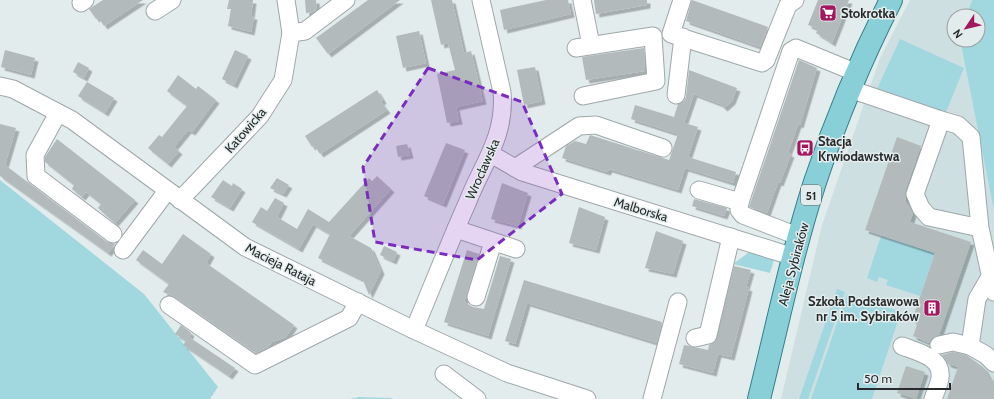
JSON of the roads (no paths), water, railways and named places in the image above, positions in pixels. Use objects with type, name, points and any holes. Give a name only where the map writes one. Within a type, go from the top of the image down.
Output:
[{"type":"main road","name":"Aleja Sybiraków","points":[[759,399],[797,247],[815,183],[853,81],[891,0]]},
{"type":"street","points":[[156,11],[172,0]]},
{"type":"street","name":"Katowicka","points":[[123,250],[173,196],[260,116],[283,80],[291,33],[286,0]]},
{"type":"street","points":[[291,33],[305,31],[346,0]]},
{"type":"street","name":"Wrocławska","points":[[414,330],[473,188],[491,154],[497,138],[503,106],[482,0]]},
{"type":"street","points":[[582,0],[583,46],[653,36],[656,82],[582,96]]},
{"type":"street","points":[[682,0],[671,34],[762,63],[766,60],[787,2]]},
{"type":"street","points":[[676,95],[683,37]]},
{"type":"street","points":[[797,247],[743,215],[739,210],[740,202],[791,51],[796,48],[842,66],[853,81],[941,120],[958,125],[971,137],[980,228],[994,292]]},
{"type":"street","name":"Macieja Rataja","points":[[0,86],[13,89],[72,120],[173,196],[245,247],[414,330],[507,373],[587,399]]},
{"type":"street","points":[[58,113],[35,155],[36,176],[113,234]]},
{"type":"street","points":[[941,120],[916,194],[921,208],[929,217],[980,228]]},
{"type":"street","points":[[518,170],[579,126],[596,125],[663,148]]},
{"type":"street","name":"Malborska","points":[[491,154],[518,170],[724,235],[797,247]]},
{"type":"street","points":[[699,190],[740,202]]},
{"type":"street","points":[[456,229],[516,249]]},
{"type":"street","points":[[695,338],[708,335],[724,235]]},
{"type":"street","points":[[476,297],[493,242]]},
{"type":"street","points":[[970,346],[977,299],[991,275]]},
{"type":"street","points":[[168,305],[255,365],[349,318],[358,302]]},
{"type":"street","points":[[652,399],[678,302]]},
{"type":"street","points":[[902,346],[934,350],[953,342],[970,346],[986,355],[994,363]]},
{"type":"street","points":[[933,399],[941,377],[934,350]]},
{"type":"street","points":[[444,374],[477,399]]},
{"type":"place","name":"Stokrotka","points":[[828,13]]},
{"type":"place","name":"Stacja Krwiodawstwa","points":[[805,148]]},
{"type":"place","name":"Szkoła Podstawowa nr 5 im. Sybiraków","points":[[932,308]]}]
